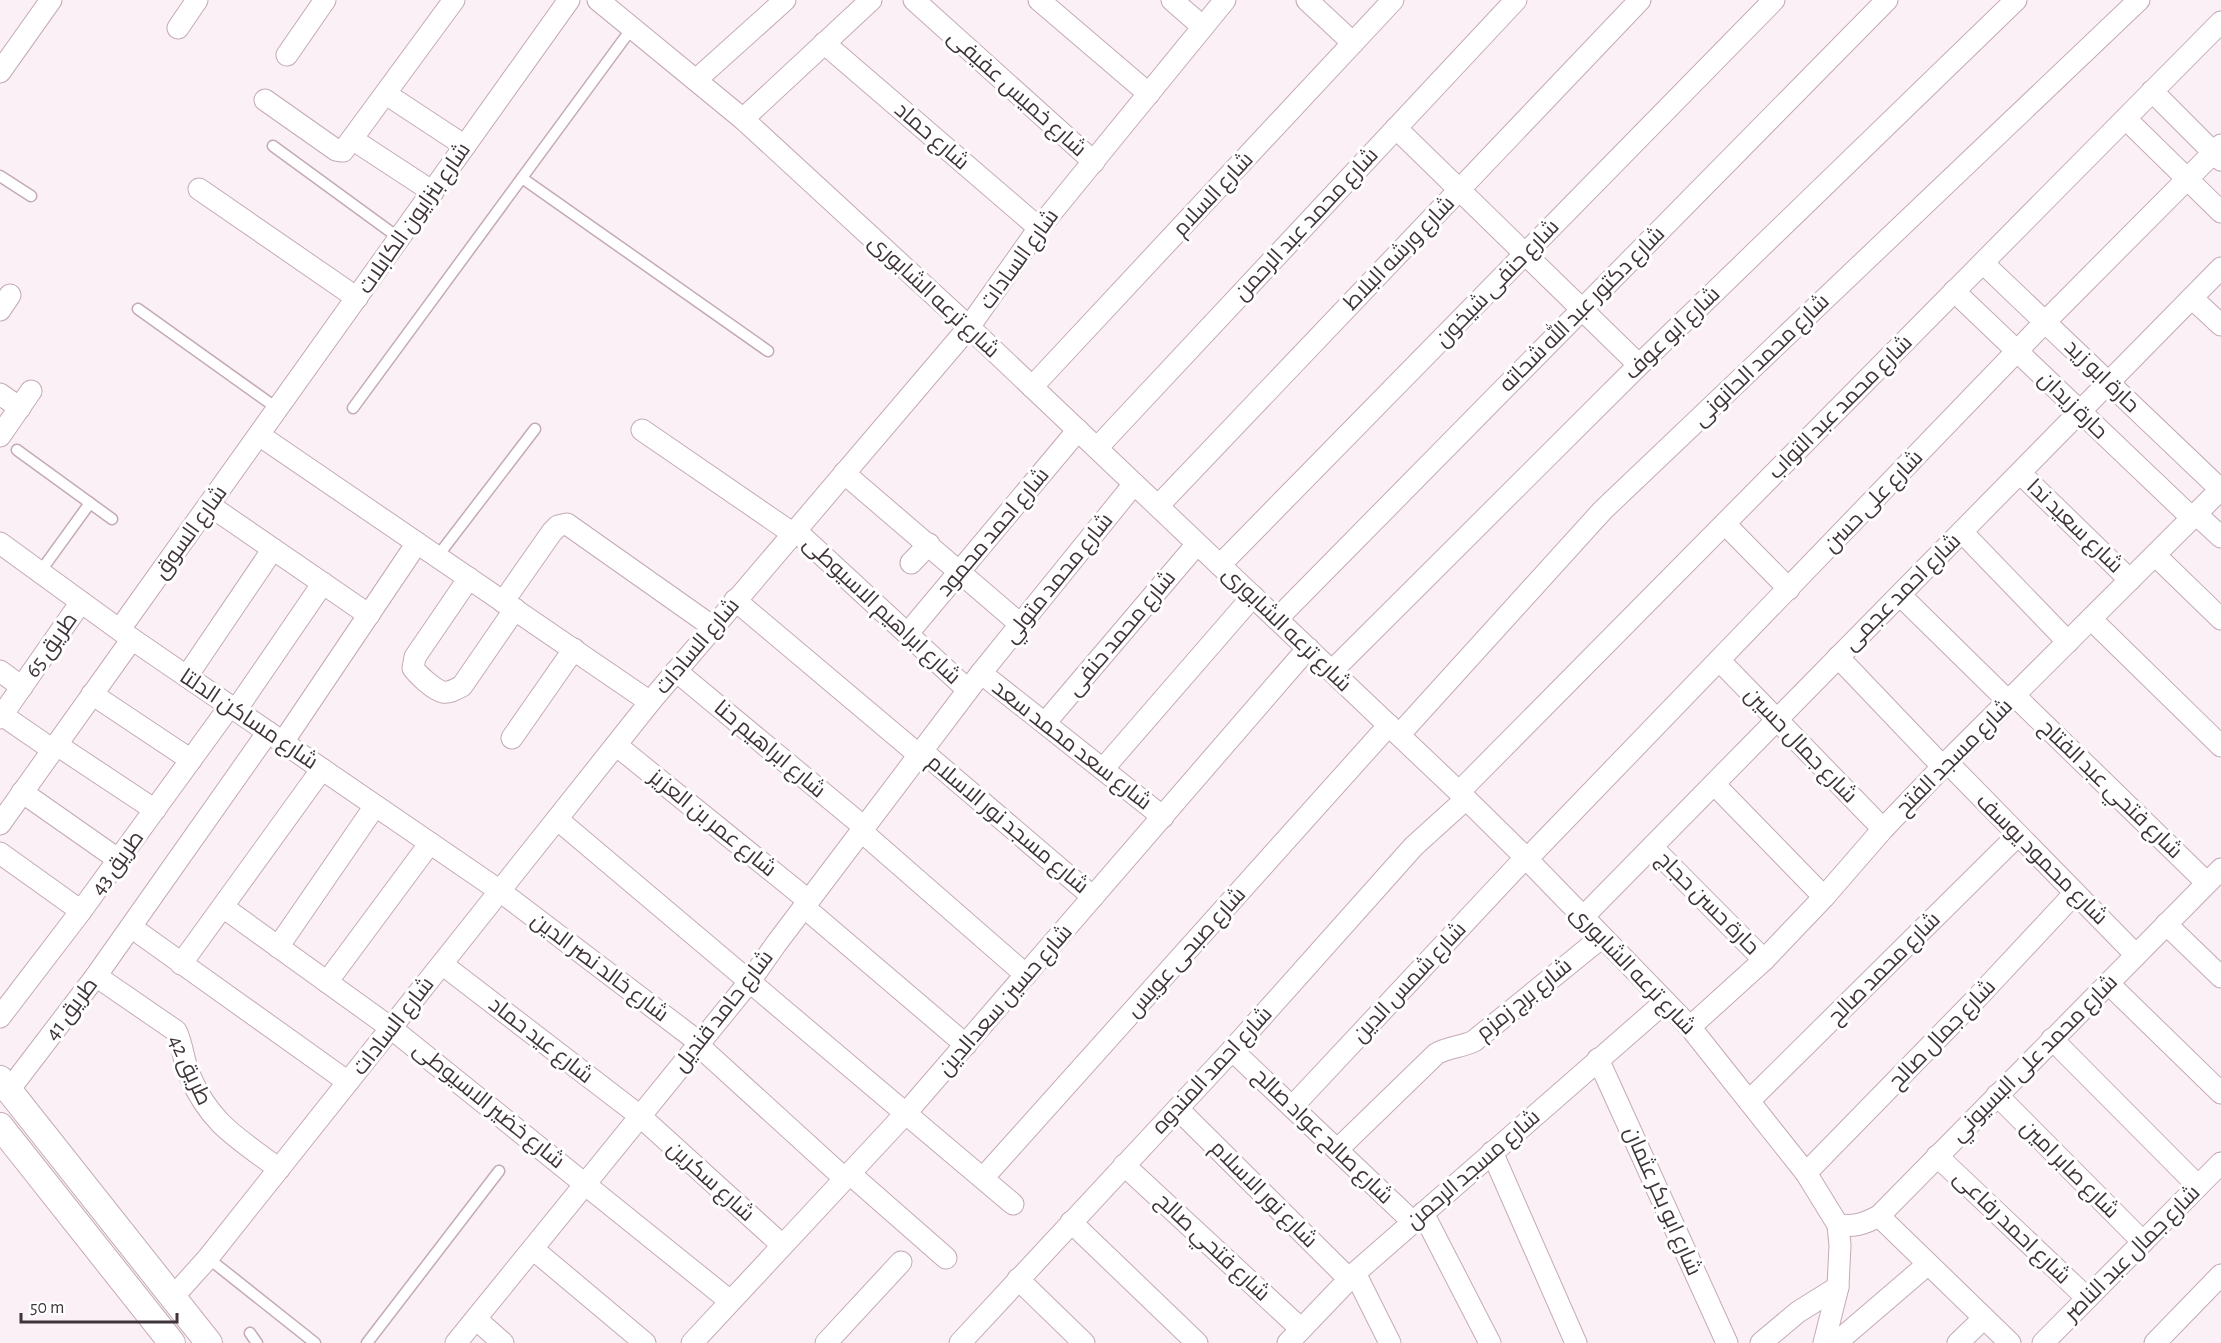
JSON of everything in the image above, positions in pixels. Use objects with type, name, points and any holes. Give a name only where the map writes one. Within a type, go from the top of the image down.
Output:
[{"type":"street","points":[[0,72],[51,0]]},
{"type":"street","points":[[178,28],[197,0]]},
{"type":"street","points":[[287,55],[325,0]]},
{"type":"street","points":[[265,100],[339,152],[343,151],[454,0]]},
{"type":"street","name":"شارع بنزايون الكابلات","points":[[259,435],[569,0]]},
{"type":"street","name":"شارع ترعه الشابورى","points":[[598,0],[742,119],[969,327],[1526,858],[1689,1027],[1806,1173],[1838,1225],[1840,1266],[1838,1287],[1824,1343]]},
{"type":"street","points":[[696,80],[785,0]]},
{"type":"street","points":[[742,119],[871,0]]},
{"type":"street","name":"شارع خميس عفيفى","points":[[914,0],[1094,162]]},
{"type":"street","points":[[1039,0],[1149,94]]},
{"type":"street","points":[[1172,0],[1203,27]]},
{"type":"street","name":"شارع السادات","points":[[173,1297],[208,1258],[650,702],[969,327],[1039,228],[1225,0]]},
{"type":"street","points":[[1307,0],[1353,43]]},
{"type":"street","name":"شارع السلام","points":[[1032,387],[1393,0]]},
{"type":"street","name":"شارع محمد عبد الرحمن","points":[[1097,448],[1516,0]]},
{"type":"street","name":"شارع ورشه البلاط","points":[[1158,506],[1640,0]]},
{"type":"street","name":"شارع حنفى شيخون","points":[[1220,565],[1774,0]]},
{"type":"street","name":"شارع دكتور عبد الله شحاته","points":[[1277,619],[1887,0]]},
{"type":"street","name":"شارع ابو عوف","points":[[1332,671],[1639,365],[2016,0]]},
{"type":"street","name":"شارع محمد الحانونى","points":[[1394,730],[1603,510],[2139,0]]},
{"type":"street","name":"شارع محمد عبد التواب","points":[[1462,796],[1725,524],[2221,22]]},
{"type":"street","name":"شارع حماد","points":[[824,43],[1039,228]]},
{"type":"street","points":[[2152,91],[2219,153]]},
{"type":"street","points":[[386,94],[465,146]]},
{"type":"street","points":[[2126,118],[2221,212]]},
{"type":"street","points":[[1396,128],[1639,365]]},
{"type":"street","points":[[352,140],[433,192]]},
{"type":"street","name":"شارع على حسن","points":[[1526,858],[2046,322],[2188,179],[2219,153]]},
{"type":"street","points":[[199,189],[357,298]]},
{"type":"street","name":"حارة ابو زيد","points":[[1983,263],[2221,489]]},
{"type":"street","name":"شارع احمد عجمى","points":[[1583,917],[2221,268]]},
{"type":"street","name":"حارة زيدان","points":[[1954,291],[2080,411],[2194,516],[2221,537]]},
{"type":"street","points":[[2192,298],[2221,325]]},
{"type":"street","points":[[0,394],[25,399],[0,436]]},
{"type":"street","name":"شارع ابراهيم الاسيوطى","points":[[642,430],[794,531],[908,633],[975,681]]},
{"type":"street","name":"شارع احمد محمود","points":[[908,633],[1078,430]]},
{"type":"street","points":[[259,435],[650,702]]},
{"type":"street","name":"شارع السوق","points":[[0,824],[92,694],[126,634],[209,505],[259,435]]},
{"type":"street","points":[[844,473],[1020,624]]},
{"type":"street","name":"شارع سعيد ندا","points":[[2020,473],[2130,580]]},
{"type":"street","name":"شارع محمد متولي","points":[[975,681],[1134,484]]},
{"type":"street","name":"شارع مسجد الفتح","points":[[1689,1027],[1764,960],[1824,897],[1882,829],[2221,489]]},
{"type":"street","points":[[209,505],[369,615]]},
{"type":"street","points":[[469,578],[415,657],[413,668],[418,676],[443,692],[453,691],[468,679],[509,605],[558,526],[567,524],[575,528],[713,627]]},
{"type":"street","points":[[1725,524],[1788,589]]},
{"type":"street","points":[[1962,532],[2068,642]]},
{"type":"street","name":"شارع مساكن الدلتا","points":[[0,543],[126,634],[500,891]]},
{"type":"street","name":"طريق 41","points":[[4,1085],[96,976],[369,615],[417,543]]},
{"type":"street","points":[[911,563],[929,544]]},
{"type":"street","name":"شارع محمد حنفى","points":[[1045,723],[1197,544]]},
{"type":"street","points":[[187,676],[273,549]]},
{"type":"street","points":[[2155,555],[2221,619]]},
{"type":"street","name":"طريق 43","points":[[0,1017],[119,860],[191,760],[233,708],[323,583]]},
{"type":"street","name":"شارع فتحي عبد الفتاح","points":[[1900,595],[2011,698],[2214,876]]},
{"type":"street","points":[[1104,770],[1253,596]]},
{"type":"street","name":"شارع مسجد نور الاسلام","points":[[735,600],[1093,897]]},
{"type":"street","name":"طريق 65","points":[[1,717],[81,602]]},
{"type":"street","points":[[2091,619],[2221,746]]},
{"type":"street","name":"شارع حسين سعدالدين","points":[[692,1343],[906,1113],[1308,648]]},
{"type":"street","points":[[512,738],[574,649]]},
{"type":"street","name":"شارع محمود يوسف","points":[[1839,657],[2136,955]]},
{"type":"street","name":"شارع جمال حسين","points":[[1719,660],[1882,829]]},
{"type":"street","points":[[0,671],[22,687]]},
{"type":"street","name":"شارع ابراهيم حنا","points":[[676,671],[863,829],[1026,975]]},
{"type":"street","name":"شارع سعد محمد سعد","points":[[975,681],[1045,723],[1163,817]]},
{"type":"street","name":"شارع حامد قنديل","points":[[456,1343],[750,981],[975,681]]},
{"type":"street","points":[[92,694],[191,760]]},
{"type":"street","points":[[1,717],[55,747],[155,810]]},
{"type":"street","name":"شارع صبحى عويس","points":[[983,1178],[1394,730]]},
{"type":"street","name":"شارع عمر بن العزيز","points":[[616,745],[806,904],[966,1045]]},
{"type":"street","points":[[181,964],[322,769]]},
{"type":"street","points":[[1714,784],[1824,897]]},
{"type":"street","points":[[22,792],[119,860]]},
{"type":"street","name":"شارع احمد المندوه","points":[[965,1341],[1018,1279],[1178,1109],[1414,846],[1462,796]]},
{"type":"street","points":[[278,947],[375,806]]},
{"type":"street","points":[[557,819],[1013,1204]]},
{"type":"street","name":"شارع محمد صالح","points":[[1749,1101],[2018,835]]},
{"type":"street","points":[[327,982],[430,843]]},
{"type":"street","name":"حارة حسن حجاج","points":[[1652,847],[1764,960]]},
{"type":"street","points":[[0,853],[81,911]]},
{"type":"street","name":"شارع شمس الدين","points":[[1292,1107],[1526,858]]},
{"type":"street","name":"شارع محمد على البسيوني","points":[[1838,1225],[1852,1227],[1879,1216],[2214,876]]},
{"type":"street","name":"شارع خالد نصر الدين","points":[[500,891],[699,1044],[847,1175],[946,1258]]},
{"type":"street","name":"شارع جمال صالح","points":[[1806,1173],[1997,978],[2075,893]]},
{"type":"street","name":"شارع خضير الاسيوطى","points":[[223,907],[392,1028],[730,1301]]},
{"type":"street","points":[[2166,924],[2221,977]]},
{"type":"street","points":[[131,927],[348,1082]]},
{"type":"street","name":"شارع برج زمزم","points":[[1337,1150],[1436,1054],[1450,1047],[1474,1041],[1602,937]]},
{"type":"street","name":"شارع عيد حماد","points":[[442,964],[640,1116]]},
{"type":"street","name":"طريق 42","points":[[96,976],[176,1031],[189,1075],[200,1099],[211,1114],[224,1128],[279,1169]]},
{"type":"street","points":[[2108,983],[2221,1093]]},
{"type":"street","name":"شارع مسجد الرحمن","points":[[1291,1339],[1352,1276],[1665,1002]]},
{"type":"street","points":[[2052,1040],[2198,1186]]},
{"type":"street","name":"شارع صالح عواد صالح","points":[[1232,1050],[1337,1150],[1418,1217],[1490,1343]]},
{"type":"street","name":"شارع ابو بكر عثمان","points":[[1598,1059],[1727,1343]]},
{"type":"street","points":[[4,1085],[209,1343]]},
{"type":"street","name":"شارع صابر امين","points":[[1997,1095],[2143,1242]]},
{"type":"street","name":"شارع نور الاسلام","points":[[1178,1109],[1352,1276],[1390,1343]]},
{"type":"street","name":"شارع سكرين","points":[[640,1116],[782,1245]]},
{"type":"street","points":[[0,1126],[172,1343]]},
{"type":"street","points":[[1491,1152],[1576,1343]]},
{"type":"street","name":"شارع احمد رفاعى","points":[[1937,1156],[2087,1298]]},
{"type":"street","name":"شارع جمال عبد الناصر","points":[[2043,1343],[2221,1163]]},
{"type":"street","name":"شارع فتحي صالح","points":[[1124,1165],[1291,1339]]},
{"type":"street","points":[[1879,1216],[2010,1343]]},
{"type":"street","points":[[1071,1222],[1197,1343]]},
{"type":"street","points":[[533,1249],[645,1343]]},
{"type":"street","points":[[826,1343],[901,1262]]},
{"type":"street","points":[[1836,1343],[1928,1264]]},
{"type":"street","points":[[2155,1343],[2221,1275]]},
{"type":"street","points":[[1018,1279],[1084,1343]]},
{"type":"street","points":[[1761,1343],[1798,1312],[1838,1287]]},
{"type":"street","points":[[1958,1343],[1984,1318]]},
{"type":"street","points":[[476,1319],[503,1343]]},
{"type":"lane","points":[[353,408],[632,28]]},
{"type":"lane","points":[[273,146],[399,238]]},
{"type":"lane","points":[[0,176],[31,196]]},
{"type":"lane","points":[[522,178],[768,351]]},
{"type":"lane","points":[[138,309],[278,409]]},
{"type":"lane","points":[[437,557],[535,429]]},
{"type":"lane","points":[[17,450],[112,519]]},
{"type":"lane","points":[[40,572],[90,503]]},
{"type":"lane","points":[[368,1343],[499,1171]]},
{"type":"lane","points":[[208,1258],[315,1343]]},
{"type":"lane","points":[[249,1333],[256,1343]]}]
